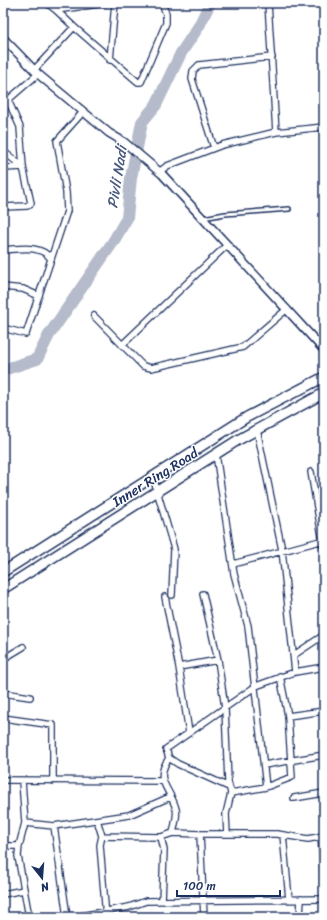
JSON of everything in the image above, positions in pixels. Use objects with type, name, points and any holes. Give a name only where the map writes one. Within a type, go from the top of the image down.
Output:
[{"type":"highway","name":"Inner Ring Road","points":[[3,572],[248,417],[324,377]]},
{"type":"highway","name":"Inner Ring Road","points":[[3,589],[216,454],[324,393]]},
{"type":"street","points":[[47,3],[110,60],[138,82],[141,82],[166,23],[166,14],[162,3]]},
{"type":"street","points":[[56,10],[106,3]]},
{"type":"street","points":[[110,60],[115,3]]},
{"type":"street","points":[[268,3],[276,132]]},
{"type":"street","points":[[8,100],[36,72],[74,27]]},
{"type":"street","points":[[3,38],[36,72],[108,133],[124,142],[159,172],[287,308],[324,350]]},
{"type":"street","points":[[214,148],[192,79],[193,70],[199,65],[272,58]]},
{"type":"street","points":[[3,96],[8,100],[20,127],[23,167],[31,203],[27,206],[3,207]]},
{"type":"street","points":[[3,328],[26,334],[39,296],[50,255],[67,211],[66,192],[57,141],[83,112]]},
{"type":"street","points":[[159,172],[167,166],[214,148],[276,132],[324,127]]},
{"type":"street","points":[[3,151],[23,167]]},
{"type":"street","points":[[3,168],[23,167]]},
{"type":"street","points":[[122,345],[227,245]]},
{"type":"street","points":[[3,250],[31,248],[50,255]]},
{"type":"street","points":[[3,286],[23,289],[39,296]]},
{"type":"street","points":[[94,316],[143,366],[151,368],[243,347],[287,308]]},
{"type":"street","points":[[257,430],[282,550],[295,672]]},
{"type":"street","points":[[216,454],[233,564],[248,626],[256,686],[266,787]]},
{"type":"street","points":[[311,472],[324,548]]},
{"type":"street","points":[[153,477],[174,549],[172,595]]},
{"type":"street","points":[[233,564],[323,540]]},
{"type":"street","points":[[203,594],[218,660],[225,708],[225,740],[230,793],[226,814],[227,834]]},
{"type":"street","points":[[165,597],[179,667],[189,733]]},
{"type":"street","points":[[294,655],[324,635]]},
{"type":"street","points":[[3,659],[23,647]]},
{"type":"street","points":[[179,667],[218,660]]},
{"type":"street","points":[[229,787],[178,764],[169,758],[166,749],[256,686],[280,676],[324,667]]},
{"type":"street","points":[[230,793],[266,787],[291,778],[288,716],[280,676]]},
{"type":"street","points":[[3,693],[30,697]]},
{"type":"street","points":[[288,716],[324,711]]},
{"type":"street","points":[[3,718],[53,725],[53,781]]},
{"type":"street","points":[[264,765],[324,755]]},
{"type":"street","points":[[169,758],[162,768],[162,780],[177,810],[173,833]]},
{"type":"street","points":[[3,780],[162,780]]},
{"type":"street","points":[[22,780],[25,823],[18,856],[29,917]]},
{"type":"street","points":[[294,798],[324,793]]},
{"type":"street","points":[[25,823],[54,826],[129,815],[170,797]]},
{"type":"street","points":[[97,820],[102,836],[100,845],[106,914]]},
{"type":"street","points":[[54,826],[67,917]]},
{"type":"street","points":[[102,836],[161,837],[173,833],[283,835],[308,839],[323,836],[324,877]]},
{"type":"street","points":[[200,834],[205,900],[204,917]]},
{"type":"street","points":[[283,835],[289,899]]},
{"type":"street","points":[[161,837],[164,850],[162,901]]},
{"type":"street","points":[[3,846],[19,846]]},
{"type":"street","points":[[3,894],[24,890]]},
{"type":"street","points":[[300,917],[301,899]]},
{"type":"street","points":[[75,917],[106,914],[146,901],[324,899]]},
{"type":"lane","points":[[203,218],[225,214],[289,209]]},
{"type":"waterway","name":"Pivli Nadi","points":[[3,370],[37,359],[49,335],[113,242],[127,218],[131,178],[142,122],[156,105],[181,53],[199,26],[210,3]]}]
